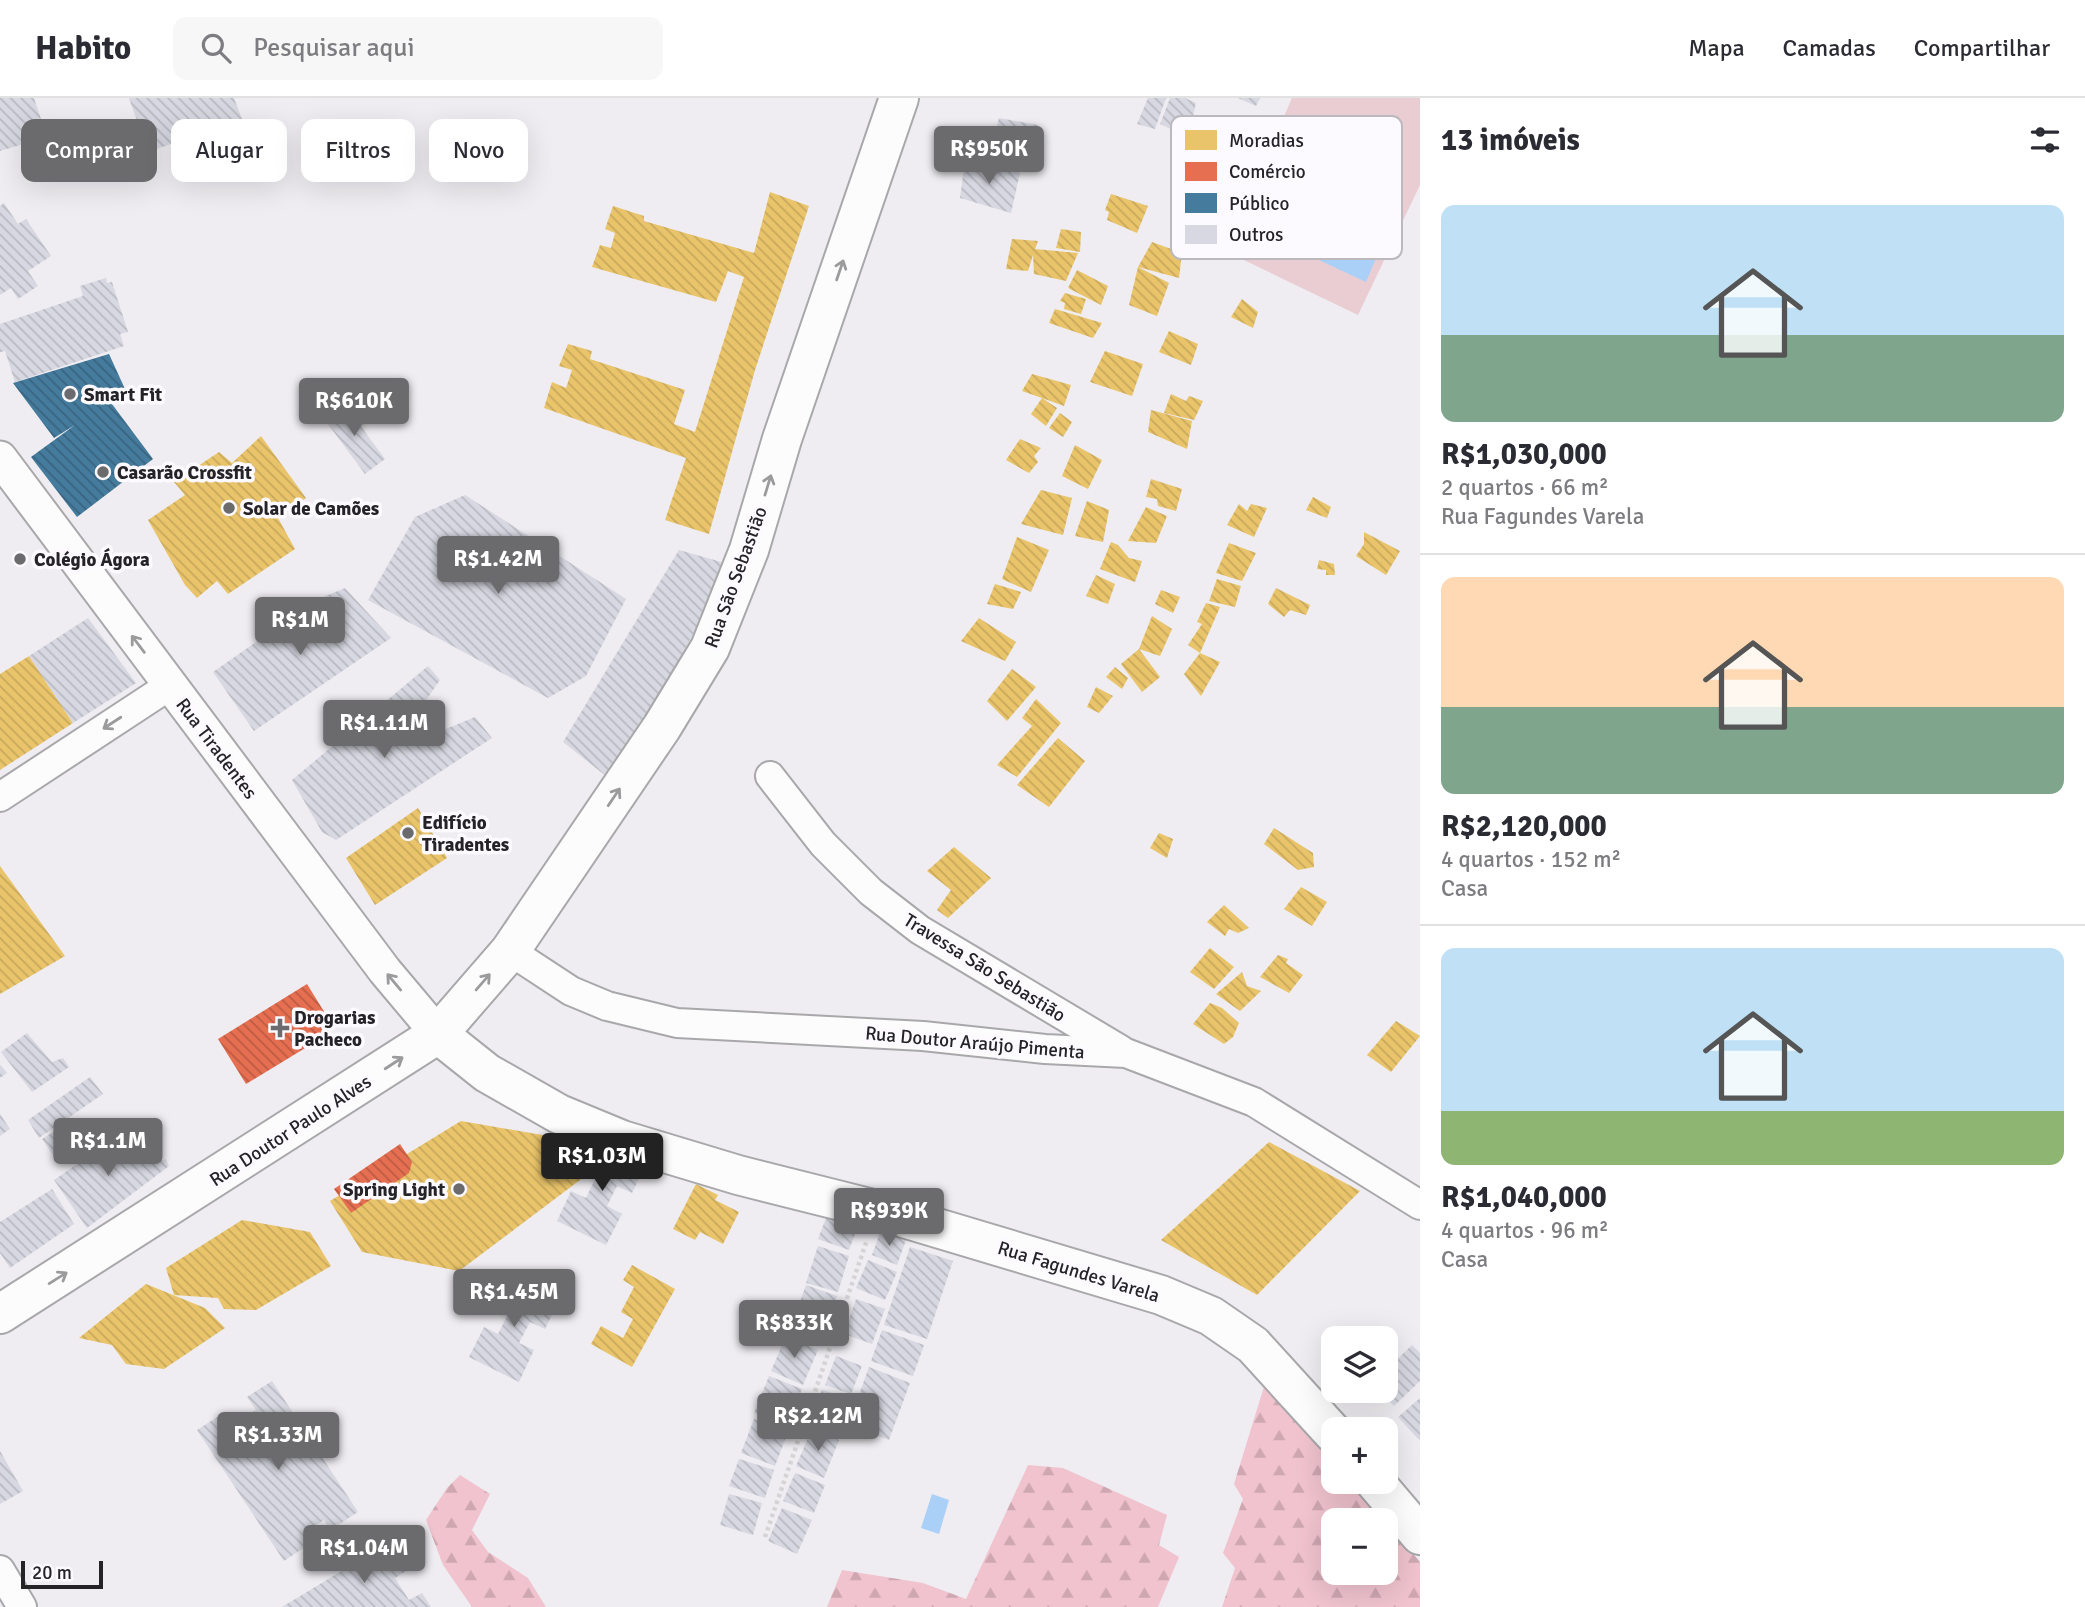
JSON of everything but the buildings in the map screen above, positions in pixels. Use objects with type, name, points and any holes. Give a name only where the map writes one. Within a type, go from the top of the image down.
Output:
[{"type":"main road","name":"Rua São Sebastião","points":[[438,1034],[510,951],[662,727],[710,648],[749,550],[782,439],[899,98]]},
{"type":"main road","name":"Rua Doutor Paulo Alves","points":[[0,1314],[438,1034]]},
{"type":"main road","name":"Rua Fagundes Varela","points":[[438,1034],[487,1073],[559,1114],[622,1140],[738,1175],[877,1210],[1161,1295],[1211,1316],[1253,1345],[1321,1420]]},
{"type":"main road","points":[[1385,1494],[1420,1535]]},
{"type":"street","name":"Rua Tiradentes","points":[[0,458],[385,971],[438,1034]]},
{"type":"street","points":[[0,796],[169,686]]},
{"type":"street","name":"Travessa São Sebastião","points":[[770,776],[823,844],[880,900],[919,930],[1126,1053]]},
{"type":"street","name":"Rua Doutor Araújo Pimenta","points":[[510,951],[570,991],[607,1006],[677,1023],[923,1036],[1045,1049],[1126,1053],[1254,1102],[1420,1205]]},
{"type":"street","points":[[0,1570],[22,1607]]},
{"type":"path","points":[[765,1537],[866,1244]]},
{"type":"green space","points":[[1266,1380],[1321,1445],[1321,1494],[1363,1494],[1374,1508],[1321,1508],[1321,1585],[1398,1585],[1398,1536],[1420,1562],[1420,1607],[1222,1607],[1235,1568],[1223,1553],[1243,1499],[1234,1484]]},
{"type":"green space","points":[[1028,1465],[1063,1468],[1167,1515],[1159,1545],[1179,1557],[1158,1607],[827,1607],[842,1570],[923,1583],[966,1599]]},
{"type":"green space","points":[[460,1475],[490,1494],[472,1530],[488,1552],[528,1578],[546,1607],[472,1607],[443,1565],[426,1520],[447,1488]]},
{"type":"shaded area","points":[[1292,98],[1420,98],[1420,185],[1402,223],[1402,116],[1284,116]]},
{"type":"shaded area","points":[[1242,259],[1385,259],[1358,315]]},
{"type":"water","points":[[1317,259],[1376,259],[1366,282]]},
{"type":"water","points":[[932,1494],[949,1500],[939,1534],[921,1528]]},
{"type":"place","name":"Smart Fit","points":[[70,394]]},
{"type":"place","name":"Casarão Crossfit","points":[[103,472]]},
{"type":"place","name":"Solar de Camões","points":[[229,508]]},
{"type":"place","name":"Colégio Ágora","points":[[20,559]]},
{"type":"place","name":"Edifício Tiradentes","points":[[408,833]]},
{"type":"place","name":"Drogarias Pacheco","points":[[280,1028]]},
{"type":"place","name":"Spring Light","points":[[459,1189]]}]
